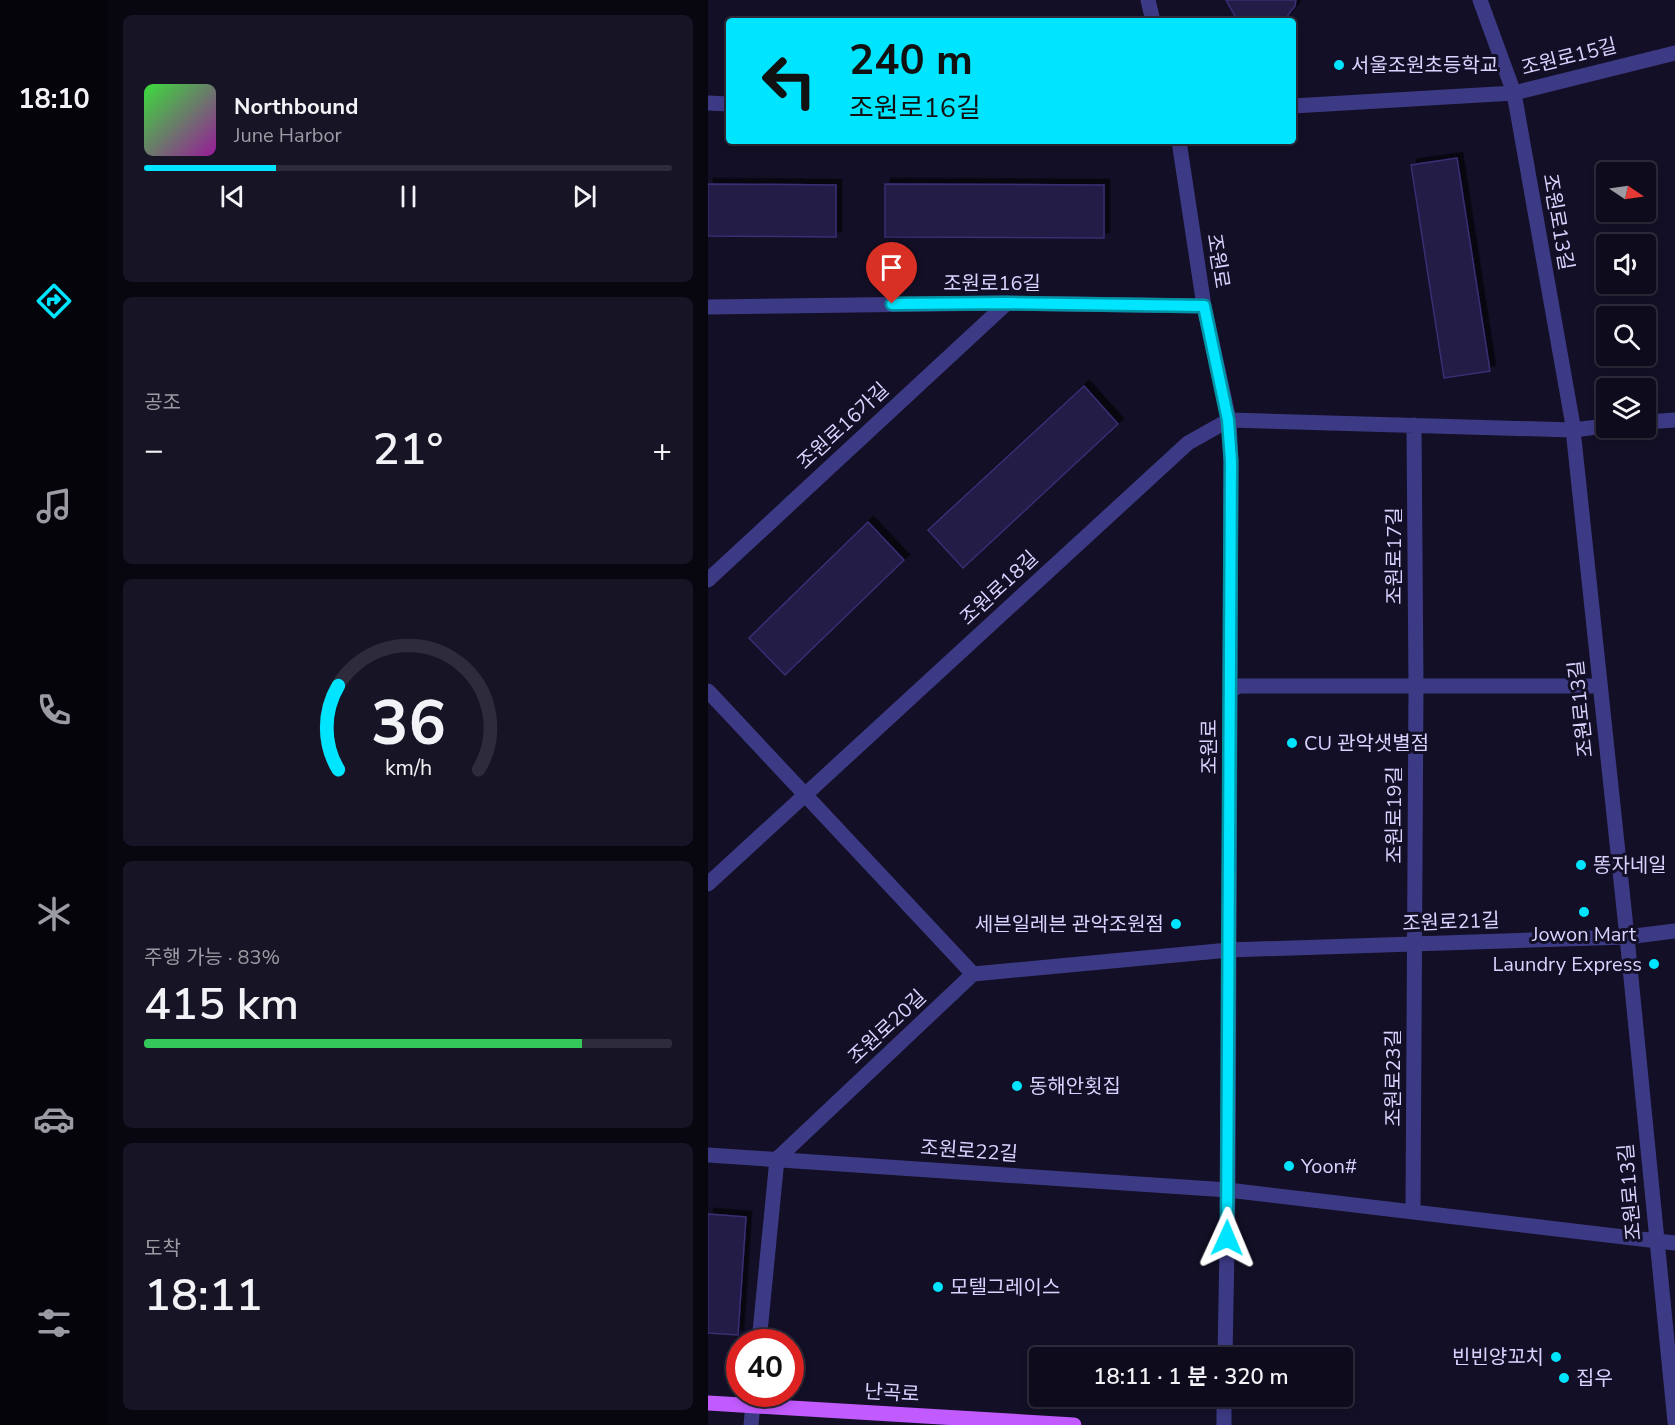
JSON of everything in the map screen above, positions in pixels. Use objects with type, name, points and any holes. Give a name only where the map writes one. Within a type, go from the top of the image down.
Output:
[{"type":"main road","name":"난곡로","points":[[708,1403],[726,1402]]},
{"type":"main road","name":"난곡로","points":[[804,1404],[1074,1425]]},
{"type":"street","points":[[1148,0],[1152,18]]},
{"type":"street","name":"조원로13길","points":[[1480,0],[1514,93],[1573,430],[1627,937],[1675,1422]]},
{"type":"street","name":"조원로15길","points":[[1296,106],[1514,93],[1675,53]]},
{"type":"street","points":[[708,103],[726,104]]},
{"type":"street","name":"조원로","points":[[1179,144],[1204,306],[1228,420],[1231,461],[1225,1347]]},
{"type":"street","name":"조원로16길","points":[[708,307],[1007,303],[1204,306]]},
{"type":"street","name":"조원로16가길","points":[[708,580],[1007,303]]},
{"type":"street","points":[[1228,420],[1573,430],[1596,427]]},
{"type":"street","name":"조원로18길","points":[[708,884],[1188,443],[1228,420]]},
{"type":"street","points":[[1656,421],[1675,420]]},
{"type":"street","name":"조원로17길","points":[[1414,425],[1416,686]]},
{"type":"street","points":[[1230,692],[1239,686],[1600,686]]},
{"type":"street","name":"조원로19길","points":[[1415,944],[1416,686]]},
{"type":"street","points":[[708,692],[973,974],[1229,950]]},
{"type":"street","name":"조원로21길","points":[[1229,950],[1627,937],[1675,931]]},
{"type":"street","name":"조원로23길","points":[[1413,1211],[1415,944]]},
{"type":"street","name":"조원로20길","points":[[777,1159],[973,974]]},
{"type":"street","name":"조원로22길","points":[[708,1155],[1227,1190]]},
{"type":"street","points":[[760,1329],[777,1159]]},
{"type":"street","points":[[1227,1190],[1675,1243]]},
{"type":"street","points":[[751,1425],[753,1407]]},
{"type":"street","points":[[1224,1407],[1224,1425]]},
{"type":"building","points":[[1226,0],[1296,0],[1295,6],[1286,18],[1238,18]]},
{"type":"building","points":[[1457,158],[1490,371],[1444,378],[1411,165]]},
{"type":"building","points":[[708,184],[836,185],[836,237],[708,236]]},
{"type":"building","points":[[885,184],[1104,185],[1104,238],[885,237]]},
{"type":"building","points":[[1084,386],[1118,424],[963,568],[928,530]]},
{"type":"building","points":[[868,522],[904,560],[785,675],[749,638]]},
{"type":"building","points":[[708,1214],[746,1217],[738,1329],[726,1329],[726,1334],[708,1333]]},
{"type":"place","name":"서울조원초등학교","points":[[1339,65]]},
{"type":"place","name":"CU 관악샛별점","points":[[1292,743]]},
{"type":"place","name":"똥자네일","points":[[1581,865]]},
{"type":"place","name":"Jowon Mart","points":[[1584,912]]},
{"type":"place","name":"세븐일레븐 관악조원점","points":[[1176,924]]},
{"type":"place","name":"Laundry Express","points":[[1654,964]]},
{"type":"place","name":"동해안횟집","points":[[1017,1086]]},
{"type":"place","name":"Yoon#","points":[[1289,1166]]},
{"type":"place","name":"모텔그레이스","points":[[938,1287]]},
{"type":"place","name":"빈빈양꼬치","points":[[1556,1357]]},
{"type":"place","name":"집우","points":[[1564,1378]]},
{"type":"route","points":[[892,304],[1204,306],[1228,420],[1231,461],[1227,1238]]}]
